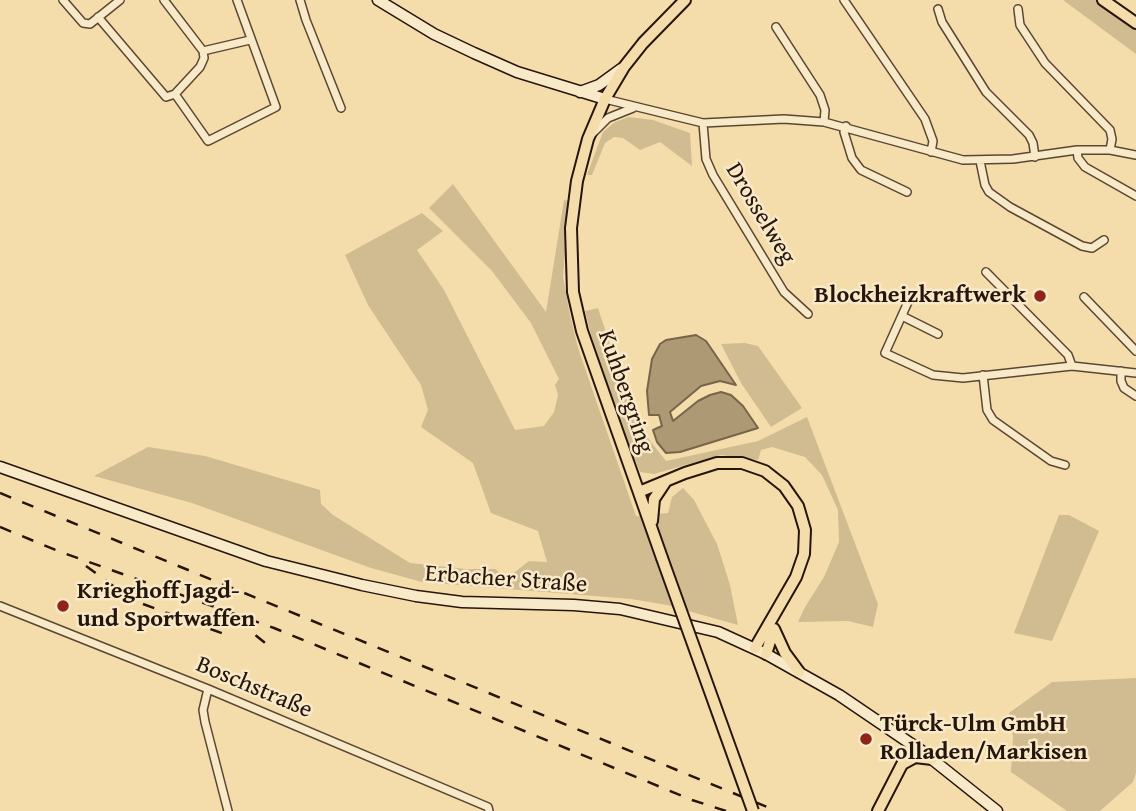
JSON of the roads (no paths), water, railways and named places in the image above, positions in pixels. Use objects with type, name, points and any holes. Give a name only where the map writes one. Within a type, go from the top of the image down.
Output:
[{"type":"main road","points":[[378,0],[474,54],[517,72],[606,99]]},
{"type":"main road","name":"Kuhbergring","points":[[685,0],[643,43],[624,67],[606,99],[589,139],[577,181],[571,228],[573,292],[590,358],[753,811]]},
{"type":"main road","points":[[1103,0],[1136,23]]},
{"type":"main road","points":[[579,92],[599,85],[624,67]]},
{"type":"main road","points":[[639,492],[718,463],[742,463],[765,471],[784,486],[798,506],[805,530],[804,554],[796,577],[755,648]]},
{"type":"main road","name":"Erbacher Straße","points":[[0,467],[266,561],[362,585],[462,602],[620,609],[701,628],[766,653],[839,695],[932,759],[998,811]]},
{"type":"main road","points":[[653,534],[652,505],[666,481]]},
{"type":"main road","points":[[766,653],[776,612]]},
{"type":"main road","points":[[774,629],[785,653],[799,672]]},
{"type":"main road","points":[[877,811],[912,745]]},
{"type":"main road","points":[[901,764],[915,757],[932,759]]},
{"type":"street","points":[[63,0],[83,23],[90,24],[120,0]]},
{"type":"street","points":[[98,17],[166,97],[175,93],[200,67],[204,58],[203,51],[164,0]]},
{"type":"street","points":[[175,93],[208,141],[276,107],[237,0]]},
{"type":"street","points":[[300,0],[341,108]]},
{"type":"street","points":[[844,0],[925,119],[933,141],[931,152]]},
{"type":"street","points":[[939,9],[942,22],[986,92],[1029,135],[1035,157]]},
{"type":"street","points":[[1018,9],[1020,25],[1045,63],[1110,130],[1110,150]]},
{"type":"street","points":[[776,27],[820,95],[825,110],[824,122]]},
{"type":"street","points":[[203,51],[250,40]]},
{"type":"street","points":[[606,99],[703,123],[784,120],[824,122],[963,160],[1035,157],[1077,150],[1110,150],[1136,155]]},
{"type":"street","points":[[589,139],[608,118],[635,107]]},
{"type":"street","name":"Drosselweg","points":[[703,123],[706,159],[713,176],[785,292],[794,304],[808,314]]},
{"type":"street","points":[[846,126],[844,132],[852,158],[862,170],[907,192]]},
{"type":"street","points":[[1077,150],[1078,158],[1085,167],[1136,197]]},
{"type":"street","points":[[980,161],[989,192],[1010,207],[1082,246],[1092,248],[1104,240]]},
{"type":"street","points":[[986,272],[1068,355],[1072,366]]},
{"type":"street","points":[[998,283],[1004,277]]},
{"type":"street","points":[[1084,297],[1096,305],[1136,351]]},
{"type":"street","points":[[908,302],[885,353],[933,375],[951,378],[1072,366],[1136,373]]},
{"type":"street","points":[[902,316],[938,334]]},
{"type":"street","points":[[1121,371],[1124,388],[1136,396]]},
{"type":"street","points":[[983,375],[987,410],[993,420],[1051,461],[1065,465]]},
{"type":"street","name":"Boschstraße","points":[[0,606],[208,689],[488,807],[489,811]]},
{"type":"street","points":[[208,689],[205,722],[229,811]]},
{"type":"railway","points":[[0,493],[777,811]]},
{"type":"railway","points":[[0,527],[58,551],[274,628],[692,800],[726,811]]},
{"type":"railway","points":[[86,566],[124,594]]},
{"type":"railway","points":[[143,604],[224,634]]},
{"type":"railway","points":[[237,620],[270,647]]},
{"type":"place","name":"Blockheizkraftwerk","points":[[1040,296]]},
{"type":"place","name":"Krieghoff Jagd- und Sportwaffen","points":[[63,606]]},
{"type":"place","name":"Türck-Ulm GmbH Rolladen/Markisen","points":[[866,739]]}]
